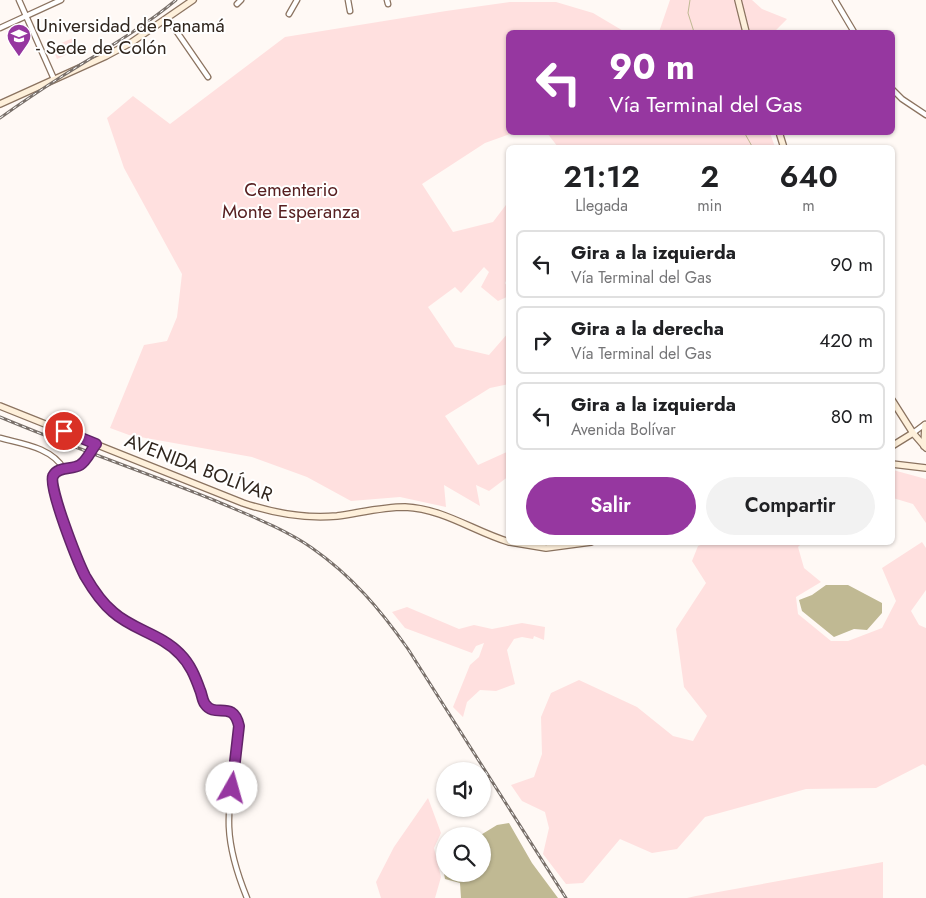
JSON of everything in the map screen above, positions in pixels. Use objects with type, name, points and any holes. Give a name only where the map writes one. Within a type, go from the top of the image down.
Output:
[{"type":"main road","points":[[0,104],[106,56],[132,42],[193,0]]},
{"type":"main road","points":[[738,0],[746,30]]},
{"type":"main road","points":[[895,405],[913,433],[925,447]]},
{"type":"main road","name":"AVENIDA BOLÍVAR","points":[[0,406],[243,503],[277,513],[322,517],[404,507],[430,511],[464,522],[506,541]]},
{"type":"main road","points":[[925,447],[926,424]]},
{"type":"main road","points":[[895,444],[913,433]]},
{"type":"main road","points":[[895,464],[926,468]]},
{"type":"main road","name":"AVENIDA BOLÍVAR","points":[[528,545],[546,548],[568,545]]},
{"type":"street","points":[[19,0],[54,79]]},
{"type":"street","points":[[0,28],[61,0]]},
{"type":"street","points":[[237,4],[242,0]]},
{"type":"street","points":[[289,14],[296,0]]},
{"type":"street","points":[[348,0],[350,11]]},
{"type":"street","points":[[835,0],[853,30]]},
{"type":"street","points":[[168,19],[208,77]]},
{"type":"street","points":[[895,92],[926,115]]},
{"type":"street","points":[[913,433],[926,424]]},
{"type":"street","points":[[0,438],[42,450],[61,464],[64,469]]},
{"type":"street","points":[[96,444],[83,463],[64,469],[54,475],[53,489],[60,512],[85,575],[106,606],[114,613],[159,638],[180,654],[195,675],[204,703],[208,708],[230,711],[237,717],[239,726],[229,811],[229,828],[232,852],[247,898]]},
{"type":"green space","points":[[670,0],[752,0],[762,9],[787,19],[776,30],[660,30]]},
{"type":"green space","name":"Cementerio Monte Esperanza","points":[[510,2],[556,2],[593,13],[622,30],[506,30],[507,135],[485,143],[422,184],[453,232],[493,222],[506,205],[506,297],[498,301],[481,287],[489,272],[484,267],[461,293],[455,287],[428,307],[455,347],[489,355],[506,335],[506,385],[490,388],[445,416],[478,465],[506,452],[506,478],[489,491],[476,485],[480,506],[444,485],[446,507],[400,497],[351,501],[307,477],[252,457],[129,435],[110,428],[144,345],[167,341],[177,317],[182,274],[124,168],[107,118],[133,96],[170,124],[285,37]]},
{"type":"green space","points":[[73,38],[78,49],[57,59],[52,47]]},
{"type":"green space","points":[[549,135],[771,135],[774,145],[556,145]]},
{"type":"green space","points":[[895,471],[926,479],[926,523],[913,504],[895,499]]},
{"type":"green space","points":[[922,542],[926,548],[926,590],[911,611],[919,625],[926,628],[926,766],[923,764],[876,788],[806,789],[705,817],[677,849],[652,853],[620,839],[583,883],[566,884],[543,854],[549,828],[545,812],[522,801],[511,785],[534,777],[542,754],[541,717],[551,693],[579,680],[637,707],[673,736],[693,741],[707,716],[684,687],[676,629],[706,583],[692,561],[698,546],[800,545],[798,547],[804,568],[821,582],[796,597],[798,614],[831,641],[848,641],[882,628],[896,601],[882,568]]},
{"type":"green space","points":[[407,607],[459,629],[474,625],[492,629],[522,623],[545,627],[544,640],[534,636],[533,639],[522,637],[514,639],[507,650],[515,684],[496,691],[480,690],[467,702],[463,717],[453,707],[470,665],[479,657],[484,643],[476,646],[472,653],[405,628],[392,612]]},
{"type":"green space","points":[[428,798],[439,827],[436,827],[436,844],[434,848],[436,856],[436,882],[440,882],[435,898],[381,898],[376,882],[394,847]]},
{"type":"green space","points":[[883,862],[883,898],[687,898],[696,896]]},
{"type":"shaded area","points":[[826,585],[848,585],[882,603],[882,613],[867,630],[854,629],[834,637],[802,611],[799,600],[812,595]]},
{"type":"shaded area","points":[[509,823],[532,863],[558,898],[461,898],[460,883],[456,882],[491,882],[491,829],[497,825]]},
{"type":"waterway","points":[[690,0],[688,13],[693,30]]},
{"type":"waterway","points":[[746,135],[751,145]]},
{"type":"railway","points":[[0,118],[135,30],[176,0]]},
{"type":"railway","points":[[0,417],[189,490],[265,522],[290,534],[312,548],[340,570],[376,607],[408,649],[566,898]]},
{"type":"place","name":"Universidad de Panamá - Sede de Colón","points":[[19,57]]},
{"type":"route","points":[[64,431],[96,444],[83,463],[58,471],[54,475],[52,482],[60,512],[85,575],[106,606],[114,613],[169,644],[180,654],[189,664],[195,675],[204,703],[208,708],[230,711],[237,717],[239,726],[232,788]]}]
